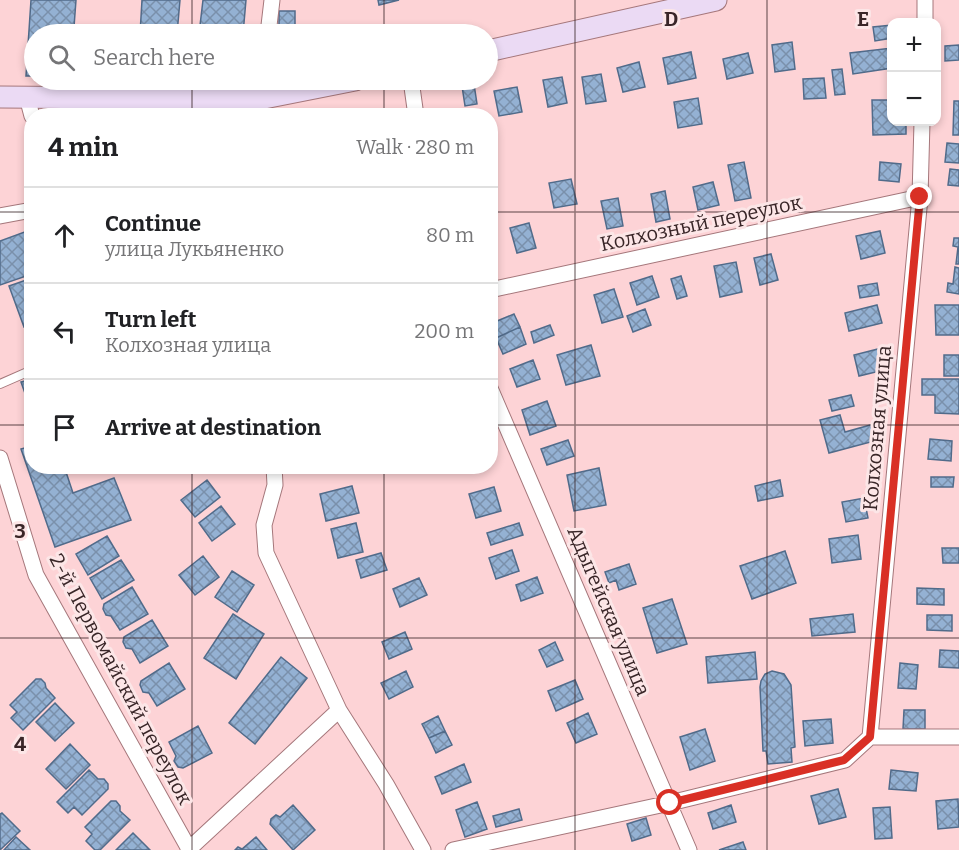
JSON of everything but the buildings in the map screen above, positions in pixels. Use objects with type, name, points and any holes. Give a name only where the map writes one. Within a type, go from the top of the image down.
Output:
[{"type":"street","points":[[269,24],[272,0]]},
{"type":"street","points":[[498,49],[716,0]]},
{"type":"street","points":[[925,0],[925,18]]},
{"type":"street","points":[[0,97],[29,106],[247,90]]},
{"type":"street","points":[[412,90],[415,108]]},
{"type":"street","name":"Колхозная улица","points":[[870,737],[920,197],[922,126]]},
{"type":"street","name":"Колхозный переулок","points":[[498,288],[920,197]]},
{"type":"street","points":[[0,216],[24,212]]},
{"type":"street","name":"Адыгейская улица","points":[[498,406],[689,850]]},
{"type":"street","name":"2-й Первомайский переулок","points":[[0,458],[36,575],[188,850]]},
{"type":"street","points":[[274,474],[275,485],[264,525],[266,553],[339,710],[386,784],[423,850]]},
{"type":"street","points":[[188,850],[339,710]]},
{"type":"street","points":[[453,850],[670,803],[844,760],[870,737],[959,737]]},
{"type":"lane","points":[[0,384],[24,374]]},
{"type":"route","points":[[670,803],[844,760],[870,737],[920,197]]}]
